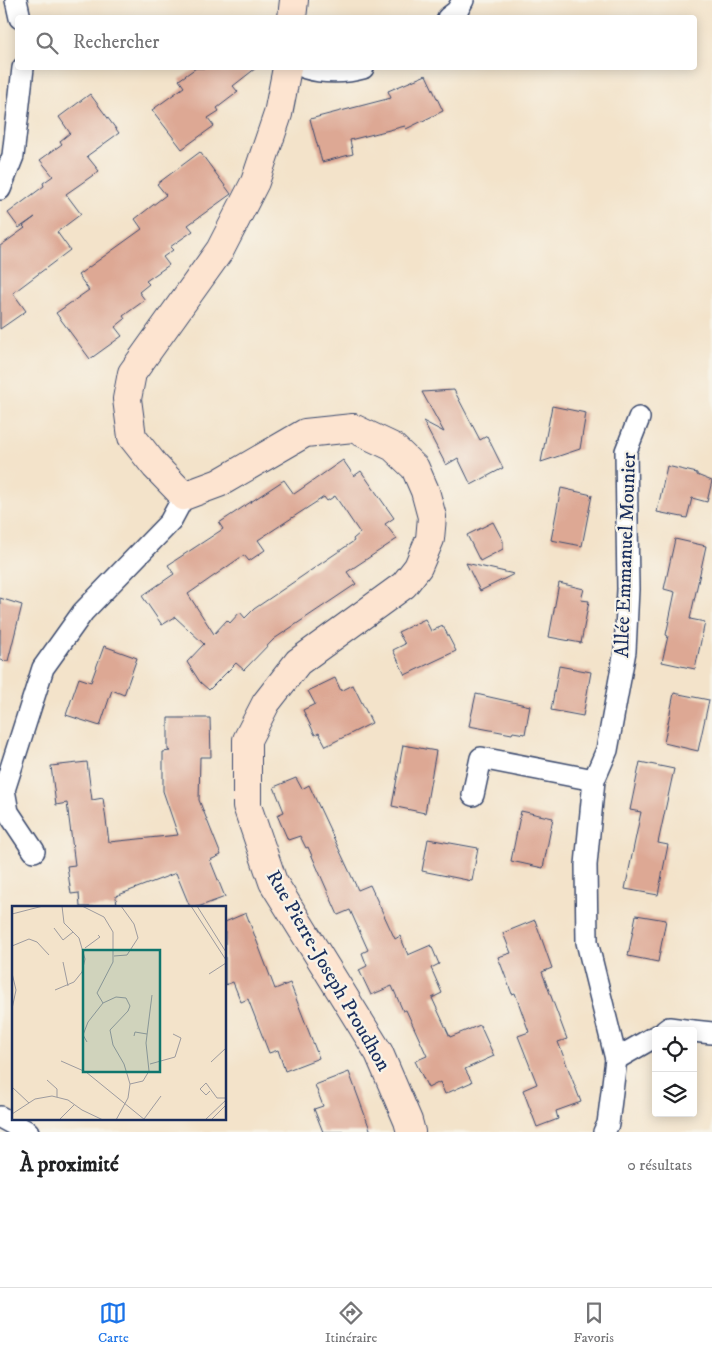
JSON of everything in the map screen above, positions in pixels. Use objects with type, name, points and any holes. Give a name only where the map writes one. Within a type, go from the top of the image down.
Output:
[{"type":"street","points":[[16,0],[19,15]]},
{"type":"street","points":[[292,15],[294,0]]},
{"type":"street","points":[[451,15],[463,0]]},
{"type":"street","points":[[0,189],[13,156],[23,70]]},
{"type":"street","points":[[34,852],[8,812],[4,790],[43,668],[83,612],[170,522],[184,496],[154,466],[132,437],[127,398],[132,373],[220,250],[255,182],[278,114],[287,70]]},
{"type":"street","points":[[314,70],[356,70]]},
{"type":"street","name":"Allée Emmanuel Mounier","points":[[604,1132],[608,1124],[616,1059],[587,942],[586,865],[594,780],[607,750],[625,651],[628,589],[626,451],[639,418]]},
{"type":"street","name":"Rue Pierre-Joseph Proudhon","points":[[184,496],[219,483],[305,433],[353,428],[393,447],[415,468],[425,491],[432,517],[430,539],[418,567],[404,586],[298,662],[266,703],[247,740],[247,806],[272,882],[379,1053],[411,1132]]},
{"type":"street","points":[[473,795],[480,758],[594,780]]},
{"type":"street","points":[[697,1031],[712,1033]]},
{"type":"street","points":[[616,1059],[652,1038]]},
{"type":"street","points":[[0,1117],[28,1132]]},
{"type":"building","points":[[193,70],[253,70],[233,86],[238,92],[217,108],[219,111],[208,118],[214,126],[182,149],[152,110],[184,87],[179,80]]},
{"type":"building","points":[[426,75],[443,111],[406,129],[405,126],[350,140],[353,154],[322,162],[310,119],[391,98],[388,91]]},
{"type":"building","points":[[90,94],[119,133],[87,156],[99,171],[66,194],[81,214],[57,232],[70,250],[13,293],[26,311],[0,329],[0,246],[25,228],[23,226],[35,217],[19,228],[8,213],[44,186],[43,183],[53,176],[40,160],[62,144],[60,141],[70,133],[59,117]]},
{"type":"building","points":[[200,152],[231,194],[188,225],[193,231],[170,247],[173,250],[163,257],[169,265],[146,281],[149,284],[139,292],[145,300],[123,316],[125,319],[115,327],[122,336],[90,359],[56,313],[89,290],[78,275],[142,229],[135,219],[166,195],[157,184]]},
{"type":"building","points":[[454,390],[480,440],[487,436],[503,468],[471,485],[458,458],[446,465],[423,421],[444,432],[422,392]]},
{"type":"building","points":[[552,406],[586,413],[580,449],[541,462]]},
{"type":"building","points":[[343,460],[354,476],[361,471],[394,518],[385,524],[397,539],[347,572],[356,584],[274,639],[244,670],[236,663],[209,690],[200,682],[187,662],[204,644],[175,617],[162,625],[142,596],[174,574],[168,565],[223,529],[219,523],[284,480],[294,494]],"holes":[[[335,496],[360,533],[353,539],[354,541],[254,609],[245,618],[240,612],[230,623],[227,620],[214,634],[188,594],[244,555],[249,561],[265,550],[258,540],[324,497],[327,501]]]},
{"type":"building","points":[[667,466],[697,473],[697,475],[712,481],[707,502],[692,498],[687,518],[657,512]]},
{"type":"building","points":[[561,488],[592,495],[582,546],[551,540]]},
{"type":"building","points":[[493,522],[503,541],[503,549],[480,561],[467,535]]},
{"type":"building","points":[[675,539],[706,546],[690,619],[705,622],[695,669],[662,662],[675,592],[664,589]]},
{"type":"building","points":[[466,563],[514,574],[480,591]]},
{"type":"building","points":[[559,583],[584,589],[581,600],[589,601],[581,643],[549,637]]},
{"type":"building","points":[[0,598],[22,605],[8,661],[0,660]]},
{"type":"building","points":[[425,619],[431,631],[443,626],[456,651],[405,675],[393,650],[405,644],[398,632]]},
{"type":"building","points":[[104,646],[137,658],[124,695],[112,690],[100,726],[66,715],[79,678],[91,682]]},
{"type":"building","points":[[559,666],[591,672],[583,716],[551,710]]},
{"type":"building","points":[[335,678],[341,691],[353,685],[372,723],[326,746],[319,733],[315,735],[303,710],[315,704],[308,691]]},
{"type":"building","points":[[674,693],[709,700],[698,751],[664,743]]},
{"type":"building","points":[[476,694],[530,706],[525,734],[513,732],[512,734],[469,726]]},
{"type":"building","points":[[168,718],[210,718],[211,757],[200,757],[199,800],[221,855],[210,860],[225,897],[201,906],[190,906],[176,873],[116,896],[117,906],[80,906],[79,893],[71,894],[67,866],[75,865],[67,803],[56,805],[51,766],[87,762],[92,800],[103,798],[109,842],[178,835],[163,791],[163,752],[170,751],[168,750]]},
{"type":"building","points":[[403,745],[436,751],[425,813],[392,806]]},
{"type":"building","points":[[640,762],[674,769],[658,843],[668,845],[658,895],[625,889],[641,812],[630,810]]},
{"type":"building","points":[[296,778],[302,789],[309,785],[358,890],[370,885],[395,939],[400,936],[408,955],[431,945],[439,964],[431,968],[442,993],[432,998],[450,1037],[480,1025],[494,1056],[465,1069],[472,1082],[445,1094],[440,1082],[428,1088],[415,1061],[427,1056],[406,1010],[403,1011],[392,986],[371,995],[359,970],[367,966],[362,953],[368,950],[350,910],[338,915],[308,847],[306,848],[300,836],[288,840],[277,815],[284,812],[274,787]]},
{"type":"building","points":[[521,811],[553,818],[543,868],[511,861]]},
{"type":"building","points":[[428,839],[478,848],[472,881],[422,871]]},
{"type":"building","points":[[246,913],[275,989],[290,983],[319,1058],[285,1071],[278,1050],[269,1053],[248,999],[241,1002],[233,982],[226,985],[226,922]]},
{"type":"building","points":[[636,915],[666,920],[658,962],[628,956]]},
{"type":"building","points":[[535,920],[552,968],[542,972],[567,1039],[558,1042],[581,1102],[556,1111],[558,1119],[537,1127],[523,1090],[537,1084],[518,1036],[529,1032],[515,993],[512,994],[498,957],[511,953],[503,933]]},
{"type":"building","points":[[349,1072],[371,1132],[323,1132],[314,1109],[323,1106],[315,1085]]}]
